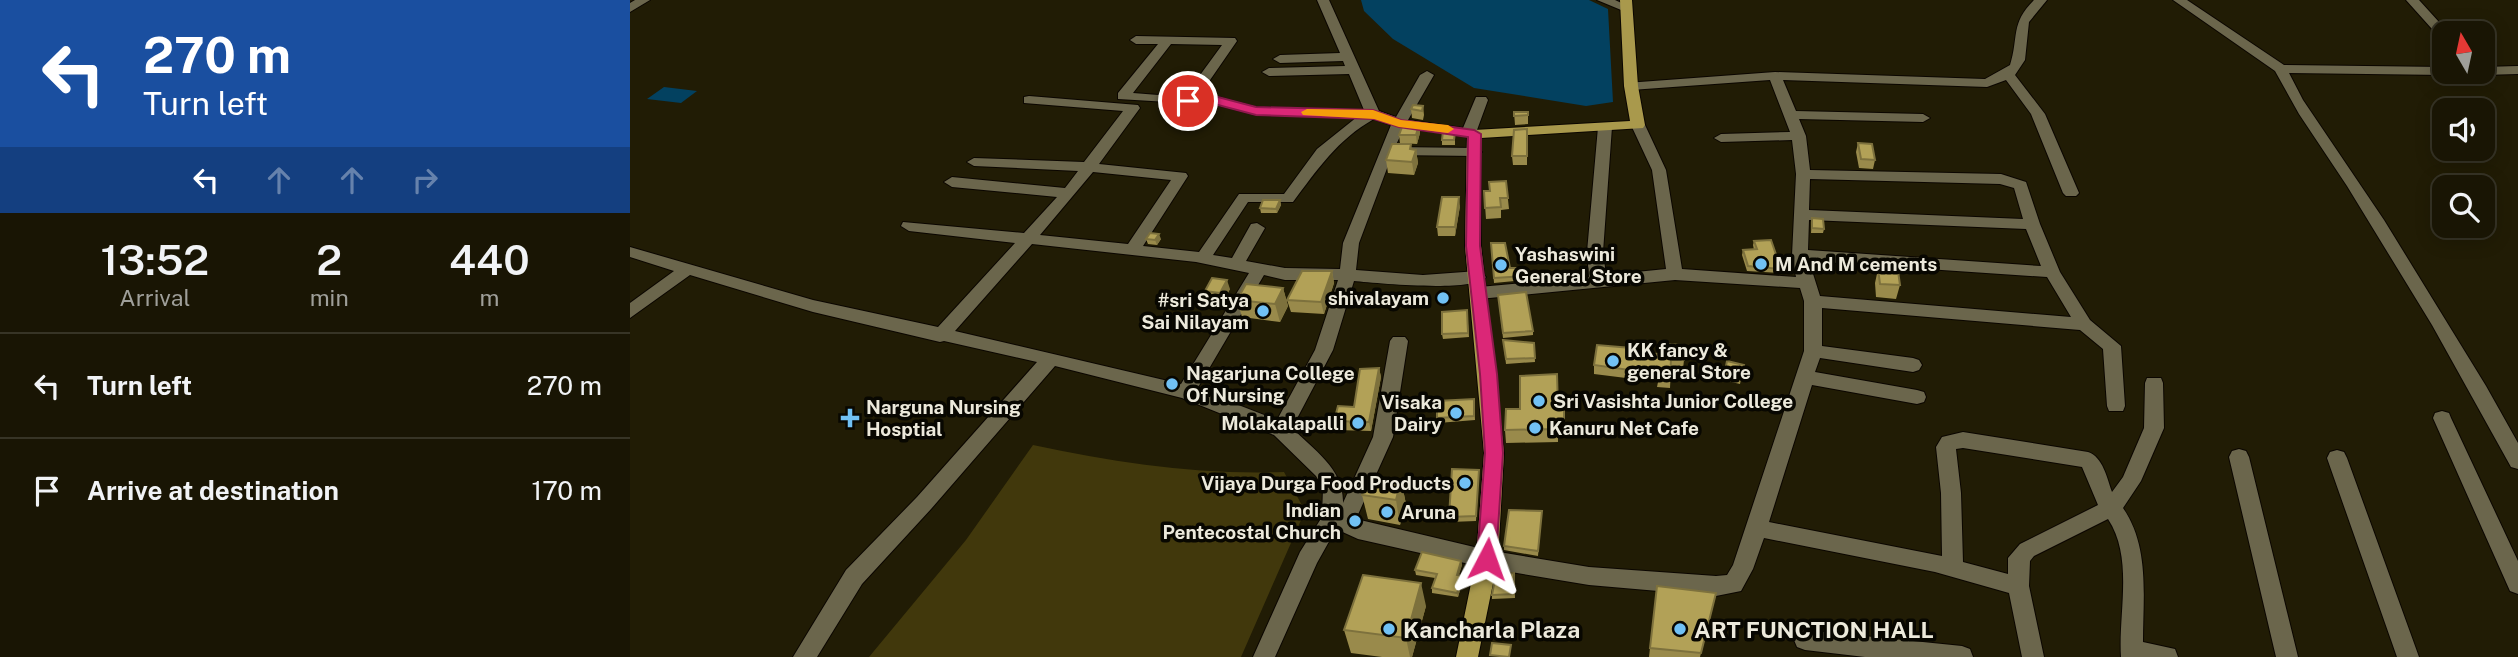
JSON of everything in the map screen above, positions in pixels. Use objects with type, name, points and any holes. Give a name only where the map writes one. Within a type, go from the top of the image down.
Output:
[{"type":"main road","points":[[1467,657],[1487,559],[1494,453],[1473,246],[1473,139],[1638,125],[1631,86],[1626,4]]},
{"type":"street","points":[[630,8],[644,0]]},
{"type":"street","points":[[1323,0],[1349,64],[1366,118]]},
{"type":"street","points":[[1603,0],[1626,4]]},
{"type":"street","points":[[1631,86],[1775,76],[1987,83],[2008,75],[2017,66],[2023,20],[2041,0]]},
{"type":"street","points":[[2179,0],[2281,69],[2432,71]]},
{"type":"street","points":[[2412,0],[2432,22]]},
{"type":"street","points":[[1136,40],[1231,41],[1189,99]]},
{"type":"street","points":[[1137,103],[1123,96],[1168,40]]},
{"type":"street","points":[[1280,59],[1349,64]]},
{"type":"street","points":[[1269,72],[1349,64]]},
{"type":"street","points":[[2281,69],[2288,88],[2353,183],[2482,391],[2518,461]]},
{"type":"street","points":[[2496,71],[2518,70]]},
{"type":"street","points":[[1281,430],[1324,350],[1348,276],[1352,243],[1396,122],[1427,75]]},
{"type":"street","points":[[2008,75],[2023,88],[2035,108],[2071,193]]},
{"type":"street","points":[[1338,520],[1357,530],[1487,559],[1589,576],[1716,586],[1733,584],[1742,569],[1757,528],[1813,351],[1810,292],[1801,268],[1800,255],[1803,174],[1799,136],[1775,76]]},
{"type":"street","points":[[1029,100],[1137,103],[1189,99],[1218,101],[1256,111],[1359,113],[1366,118],[1388,124],[1396,122],[1473,139]]},
{"type":"street","points":[[1473,139],[1481,100]]},
{"type":"street","points":[[940,336],[1069,194],[1137,103]]},
{"type":"street","points":[[1791,115],[1923,118]]},
{"type":"street","points":[[1203,258],[1244,198],[1288,200],[1322,152],[1366,118]]},
{"type":"street","points":[[1638,125],[1659,170],[1675,274]]},
{"type":"street","points":[[1598,282],[1595,252],[1605,127]]},
{"type":"street","points":[[1721,138],[1799,136]]},
{"type":"street","points":[[1387,150],[1473,139]]},
{"type":"street","points":[[974,162],[1089,167],[1181,176],[1133,249]]},
{"type":"street","points":[[1803,174],[2013,181],[2021,185],[2032,224],[2052,272],[2084,324],[2112,346],[2116,406]]},
{"type":"street","points":[[952,182],[1069,194]]},
{"type":"street","points":[[1801,215],[2032,224]]},
{"type":"street","points":[[909,226],[1133,249],[1203,258],[1285,274],[1479,285],[1598,282],[1675,274],[2084,324]]},
{"type":"street","points":[[1236,265],[1256,228]]},
{"type":"street","points":[[630,252],[813,306],[940,336],[1051,358],[1186,392],[1281,430],[1323,470],[1332,488],[1338,520]]},
{"type":"street","points":[[1800,255],[2052,272]]},
{"type":"street","points":[[630,312],[688,269]]},
{"type":"street","points":[[1186,392],[1259,269]]},
{"type":"street","points":[[1264,657],[1308,558],[1338,520],[1383,437],[1399,341]]},
{"type":"street","points":[[1813,351],[1913,365]]},
{"type":"street","points":[[804,657],[854,577],[1051,358]]},
{"type":"street","points":[[1806,377],[1917,397]]},
{"type":"street","points":[[2033,657],[2018,586],[2019,558],[2027,550],[2112,508],[2131,481],[2154,428],[2154,383]]},
{"type":"street","points":[[2442,418],[2518,584]]},
{"type":"street","points":[[1953,570],[1951,493],[1946,447],[1949,442],[1963,440],[2088,460],[2093,466],[2102,498],[2121,518],[2131,554],[2131,654],[2167,657]]},
{"type":"street","points":[[2239,457],[2287,657]]},
{"type":"street","points":[[2337,458],[2408,657]]},
{"type":"street","points":[[1757,528],[1935,563],[2018,586]]},
{"type":"street","points":[[1805,640],[1962,657]]},
{"type":"shaded area","points":[[1033,445],[1189,470],[1284,472],[1305,511],[1241,657],[869,657],[966,540]]},
{"type":"water","points":[[1361,0],[1589,0],[1608,9],[1613,102],[1586,106],[1474,88],[1393,39],[1364,11]]},
{"type":"water","points":[[664,87],[697,91],[681,103],[647,99]]},
{"type":"building","points":[[1413,105],[1423,106],[1422,111],[1411,109]]},
{"type":"building","points":[[1514,112],[1528,112],[1528,115],[1514,116]]},
{"type":"building","points":[[1404,122],[1419,124],[1416,135],[1399,135]]},
{"type":"building","points":[[1527,129],[1527,156],[1512,156],[1514,130]]},
{"type":"building","points":[[1443,131],[1455,132],[1454,140],[1442,140]]},
{"type":"building","points":[[1858,143],[1872,144],[1875,160],[1861,159]]},
{"type":"building","points":[[1392,144],[1411,144],[1410,149],[1416,150],[1412,162],[1386,160]]},
{"type":"building","points":[[1506,181],[1508,198],[1500,198],[1501,207],[1485,208],[1484,191],[1490,191],[1489,182]]},
{"type":"building","points":[[1442,197],[1459,197],[1455,227],[1437,227]]},
{"type":"building","points":[[1263,200],[1280,200],[1276,209],[1260,208]]},
{"type":"building","points":[[1812,218],[1823,219],[1824,229],[1812,228]]},
{"type":"building","points":[[1150,233],[1159,234],[1155,240],[1146,239]]},
{"type":"building","name":"M And M cements","points":[[1771,240],[1781,269],[1748,266],[1743,250],[1757,249],[1754,241]]},
{"type":"building","points":[[1491,243],[1505,243],[1510,268],[1524,268],[1525,276],[1494,278]]},
{"type":"building","points":[[1878,269],[1898,271],[1900,285],[1880,284]]},
{"type":"building","points":[[1302,271],[1332,271],[1321,302],[1287,300]]},
{"type":"building","points":[[1212,278],[1227,280],[1220,293],[1205,291]]},
{"type":"building","points":[[1246,284],[1283,288],[1275,304],[1237,300]]},
{"type":"building","points":[[1526,292],[1533,331],[1503,333],[1498,295]]},
{"type":"building","points":[[1467,310],[1468,333],[1442,334],[1442,312]]},
{"type":"building","points":[[1503,340],[1534,343],[1535,358],[1506,359]]},
{"type":"building","points":[[1660,344],[1684,345],[1684,360],[1671,360],[1670,379],[1658,378],[1658,374],[1594,365],[1597,345],[1631,348],[1631,353],[1660,354]]},
{"type":"building","points":[[1727,361],[1744,365],[1741,379],[1724,376]]},
{"type":"building","points":[[1379,368],[1369,422],[1334,421],[1338,406],[1354,407],[1360,369]]},
{"type":"building","points":[[1557,374],[1558,408],[1564,408],[1564,420],[1558,420],[1558,429],[1505,430],[1506,409],[1520,409],[1520,376]]},
{"type":"building","name":"Visaka Dairy","points":[[1474,399],[1474,416],[1437,418],[1437,401]]},
{"type":"building","points":[[1452,469],[1479,470],[1476,516],[1449,517]]},
{"type":"building","points":[[1367,477],[1401,480],[1396,500],[1362,495]]},
{"type":"building","points":[[1509,510],[1542,511],[1538,551],[1504,546]]},
{"type":"building","points":[[1422,552],[1461,561],[1457,575],[1463,576],[1457,593],[1432,588],[1437,574],[1415,570]]},
{"type":"building","points":[[1514,573],[1514,594],[1492,595],[1496,574]]},
{"type":"building","points":[[1363,575],[1421,583],[1406,638],[1344,630]]},
{"type":"building","name":"ART FUNCTION HALL","points":[[1657,586],[1716,593],[1701,653],[1650,648]]},
{"type":"building","points":[[1492,643],[1511,645],[1509,657],[1490,655]]},
{"type":"slow traffic","points":[[1307,112],[1359,113],[1368,117],[1373,114],[1399,123],[1448,129]]},
{"type":"place","name":"M And M cements","points":[[1761,264]]},
{"type":"place","name":"Yashaswini General Store","points":[[1501,265]]},
{"type":"place","name":"shivalayam","points":[[1443,298]]},
{"type":"place","name":"#sri Satya Sai Nilayam","points":[[1263,311]]},
{"type":"place","name":"KK fancy & general Store","points":[[1613,361]]},
{"type":"place","name":"Nagarjuna College Of Nursing","points":[[1172,384]]},
{"type":"place","name":"Sri Vasishta Junior College","points":[[1539,401]]},
{"type":"place","name":"Visaka Dairy","points":[[1456,413]]},
{"type":"place","name":"Narguna Nursing Hosptial","points":[[850,418]]},
{"type":"place","name":"Molakalapalli","points":[[1358,423]]},
{"type":"place","name":"Kanuru Net Cafe","points":[[1535,428]]},
{"type":"place","name":"Vijaya Durga Food Products","points":[[1465,483]]},
{"type":"place","name":"Aruna","points":[[1387,512]]},
{"type":"place","name":"Indian Pentecostal Church","points":[[1355,521]]},
{"type":"place","name":"Kancharla Plaza","points":[[1389,629]]},
{"type":"place","name":"ART FUNCTION HALL","points":[[1680,629]]},
{"type":"route","points":[[1188,101],[1218,101],[1256,111],[1359,113],[1368,117],[1373,114],[1399,123],[1474,134],[1473,246],[1494,453],[1487,559]]}]
